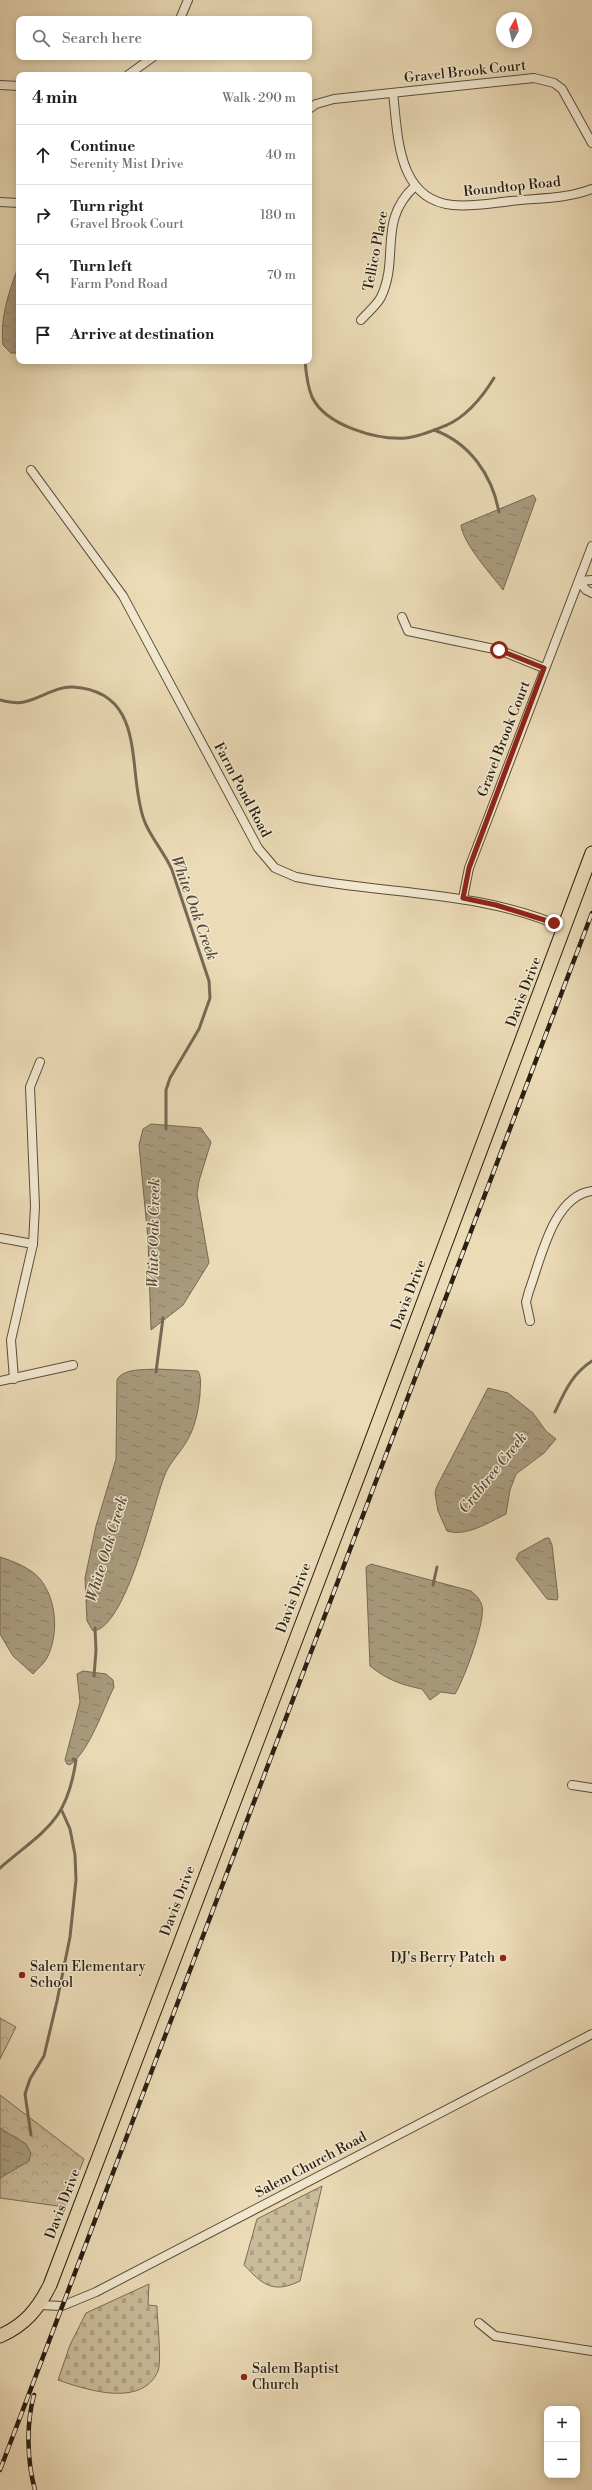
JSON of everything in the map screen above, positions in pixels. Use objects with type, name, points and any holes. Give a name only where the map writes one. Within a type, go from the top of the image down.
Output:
[{"type":"main road","name":"Davis Drive","points":[[0,2336],[18,2326],[39,2306],[57,2265],[565,928],[592,853]]},
{"type":"street","points":[[181,16],[188,0]]},
{"type":"street","points":[[132,72],[149,60]]},
{"type":"street","name":"Gravel Brook Court","points":[[312,107],[316,104],[334,99],[525,78],[544,79],[554,83],[568,96],[592,143]]},
{"type":"street","points":[[0,85],[16,86]]},
{"type":"street","name":"Roundtop Road","points":[[393,93],[403,164],[415,186],[441,202],[460,206],[573,194],[592,190]]},
{"type":"street","name":"Tellico Place","points":[[361,320],[380,298],[385,286],[396,211],[404,196],[415,186]]},
{"type":"street","points":[[0,202],[16,203]]},
{"type":"street","name":"Farm Pond Road","points":[[31,470],[123,596],[243,821],[268,862],[281,872],[317,881],[463,898],[524,913],[565,928]]},
{"type":"street","name":"Gravel Brook Court","points":[[463,898],[469,868],[544,668],[592,546]]},
{"type":"street","points":[[579,581],[592,580]]},
{"type":"street","points":[[579,581],[586,590],[592,593]]},
{"type":"street","points":[[402,617],[408,631],[499,650],[544,668]]},
{"type":"street","points":[[14,1379],[11,1340],[33,1244],[35,1206],[30,1087],[40,1062]]},
{"type":"street","points":[[530,1321],[526,1302],[555,1220],[570,1199],[592,1191]]},
{"type":"street","points":[[0,1238],[33,1244]]},
{"type":"street","points":[[0,1380],[14,1379],[73,1365]]},
{"type":"street","points":[[572,1785],[592,1788]]},
{"type":"street","name":"Salem Church Road","points":[[39,2306],[62,2306],[96,2292],[592,2034]]},
{"type":"street","points":[[479,2323],[495,2336],[592,2351]]},
{"type":"green space","points":[[0,2018],[16,2027],[0,2059]]},
{"type":"green space","points":[[0,2095],[84,2159],[65,2207],[0,2198]]},
{"type":"green space","points":[[322,2186],[300,2281],[283,2287],[275,2287],[263,2282],[244,2265],[257,2219]]},
{"type":"green space","points":[[149,2284],[148,2305],[157,2306],[159,2350],[158,2371],[150,2382],[140,2389],[127,2393],[113,2393],[84,2388],[58,2380],[70,2345],[86,2313]]},
{"type":"water","points":[[16,274],[16,353],[11,353],[3,345],[2,334],[4,314]]},
{"type":"water","points":[[533,495],[536,499],[503,590],[472,550],[463,533],[461,525]]},
{"type":"water","points":[[151,1124],[201,1128],[211,1142],[199,1181],[197,1194],[209,1263],[183,1305],[151,1330],[148,1239],[139,1145],[143,1129]]},
{"type":"water","points":[[157,1369],[198,1371],[200,1379],[200,1395],[196,1420],[188,1438],[166,1473],[137,1564],[127,1589],[116,1610],[105,1625],[93,1631],[87,1621],[85,1578],[96,1526],[116,1459],[117,1380],[124,1373]]},
{"type":"water","points":[[488,1388],[508,1393],[533,1413],[546,1431],[556,1439],[544,1453],[516,1474],[510,1490],[506,1514],[469,1531],[447,1531],[438,1511],[435,1493],[437,1486]]},
{"type":"water","points":[[546,1538],[549,1538],[552,1545],[558,1597],[557,1600],[547,1599],[516,1559],[519,1553]]},
{"type":"water","points":[[0,1557],[22,1565],[32,1571],[46,1587],[53,1607],[55,1628],[51,1649],[46,1660],[33,1674],[13,1656],[0,1634]]},
{"type":"water","points":[[371,1564],[471,1591],[479,1599],[482,1606],[482,1613],[478,1636],[469,1664],[455,1694],[441,1692],[430,1700],[422,1689],[407,1686],[394,1681],[382,1675],[370,1666],[366,1567]]},
{"type":"water","points":[[83,1671],[106,1674],[113,1680],[114,1687],[90,1740],[84,1750],[70,1765],[67,1764],[65,1760],[80,1702],[77,1674]]},
{"type":"water","points":[[0,2128],[26,2144],[31,2153],[29,2161],[0,2178]]},
{"type":"waterway","points":[[305,364],[308,384],[312,397],[319,407],[329,416],[340,423],[367,434],[394,438],[406,438],[422,435],[454,421],[474,405],[494,378]]},
{"type":"waterway","points":[[434,430],[458,443],[469,452],[477,462],[491,485],[499,512]]},
{"type":"waterway","name":"White Oak Creek","points":[[0,700],[21,703],[60,688],[73,687],[97,692],[114,703],[124,718],[130,737],[139,800],[144,820],[172,870],[209,981],[210,998],[199,1029],[170,1078],[166,1090],[166,1129]]},
{"type":"waterway","name":"White Oak Creek","points":[[156,1372],[163,1318]]},
{"type":"waterway","name":"Crabtree Creek","points":[[555,1412],[574,1377],[592,1361]]},
{"type":"waterway","name":"Crabtree Creek","points":[[433,1585],[437,1567]]},
{"type":"waterway","name":"White Oak Creek","points":[[94,1676],[96,1650],[95,1628]]},
{"type":"waterway","name":"White Oak Creek","points":[[0,1868],[41,1834],[60,1812],[67,1798],[72,1781],[76,1760],[73,1759]]},
{"type":"waterway","points":[[31,2135],[25,2094],[30,2079],[44,2056],[70,1937],[76,1880],[75,1855],[70,1829],[62,1811]]},
{"type":"railway","points":[[0,2470],[592,913]]},
{"type":"railway","points":[[34,2395],[31,2406],[28,2442],[30,2467],[35,2490]]},
{"type":"place","name":"DJ's Berry Patch","points":[[503,1958]]},
{"type":"place","name":"Salem Elementary School","points":[[22,1975]]},
{"type":"place","name":"Salem Baptist Church","points":[[244,2377]]},
{"type":"route","points":[[499,650],[544,668],[469,868],[463,898],[496,905],[554,923]]}]
